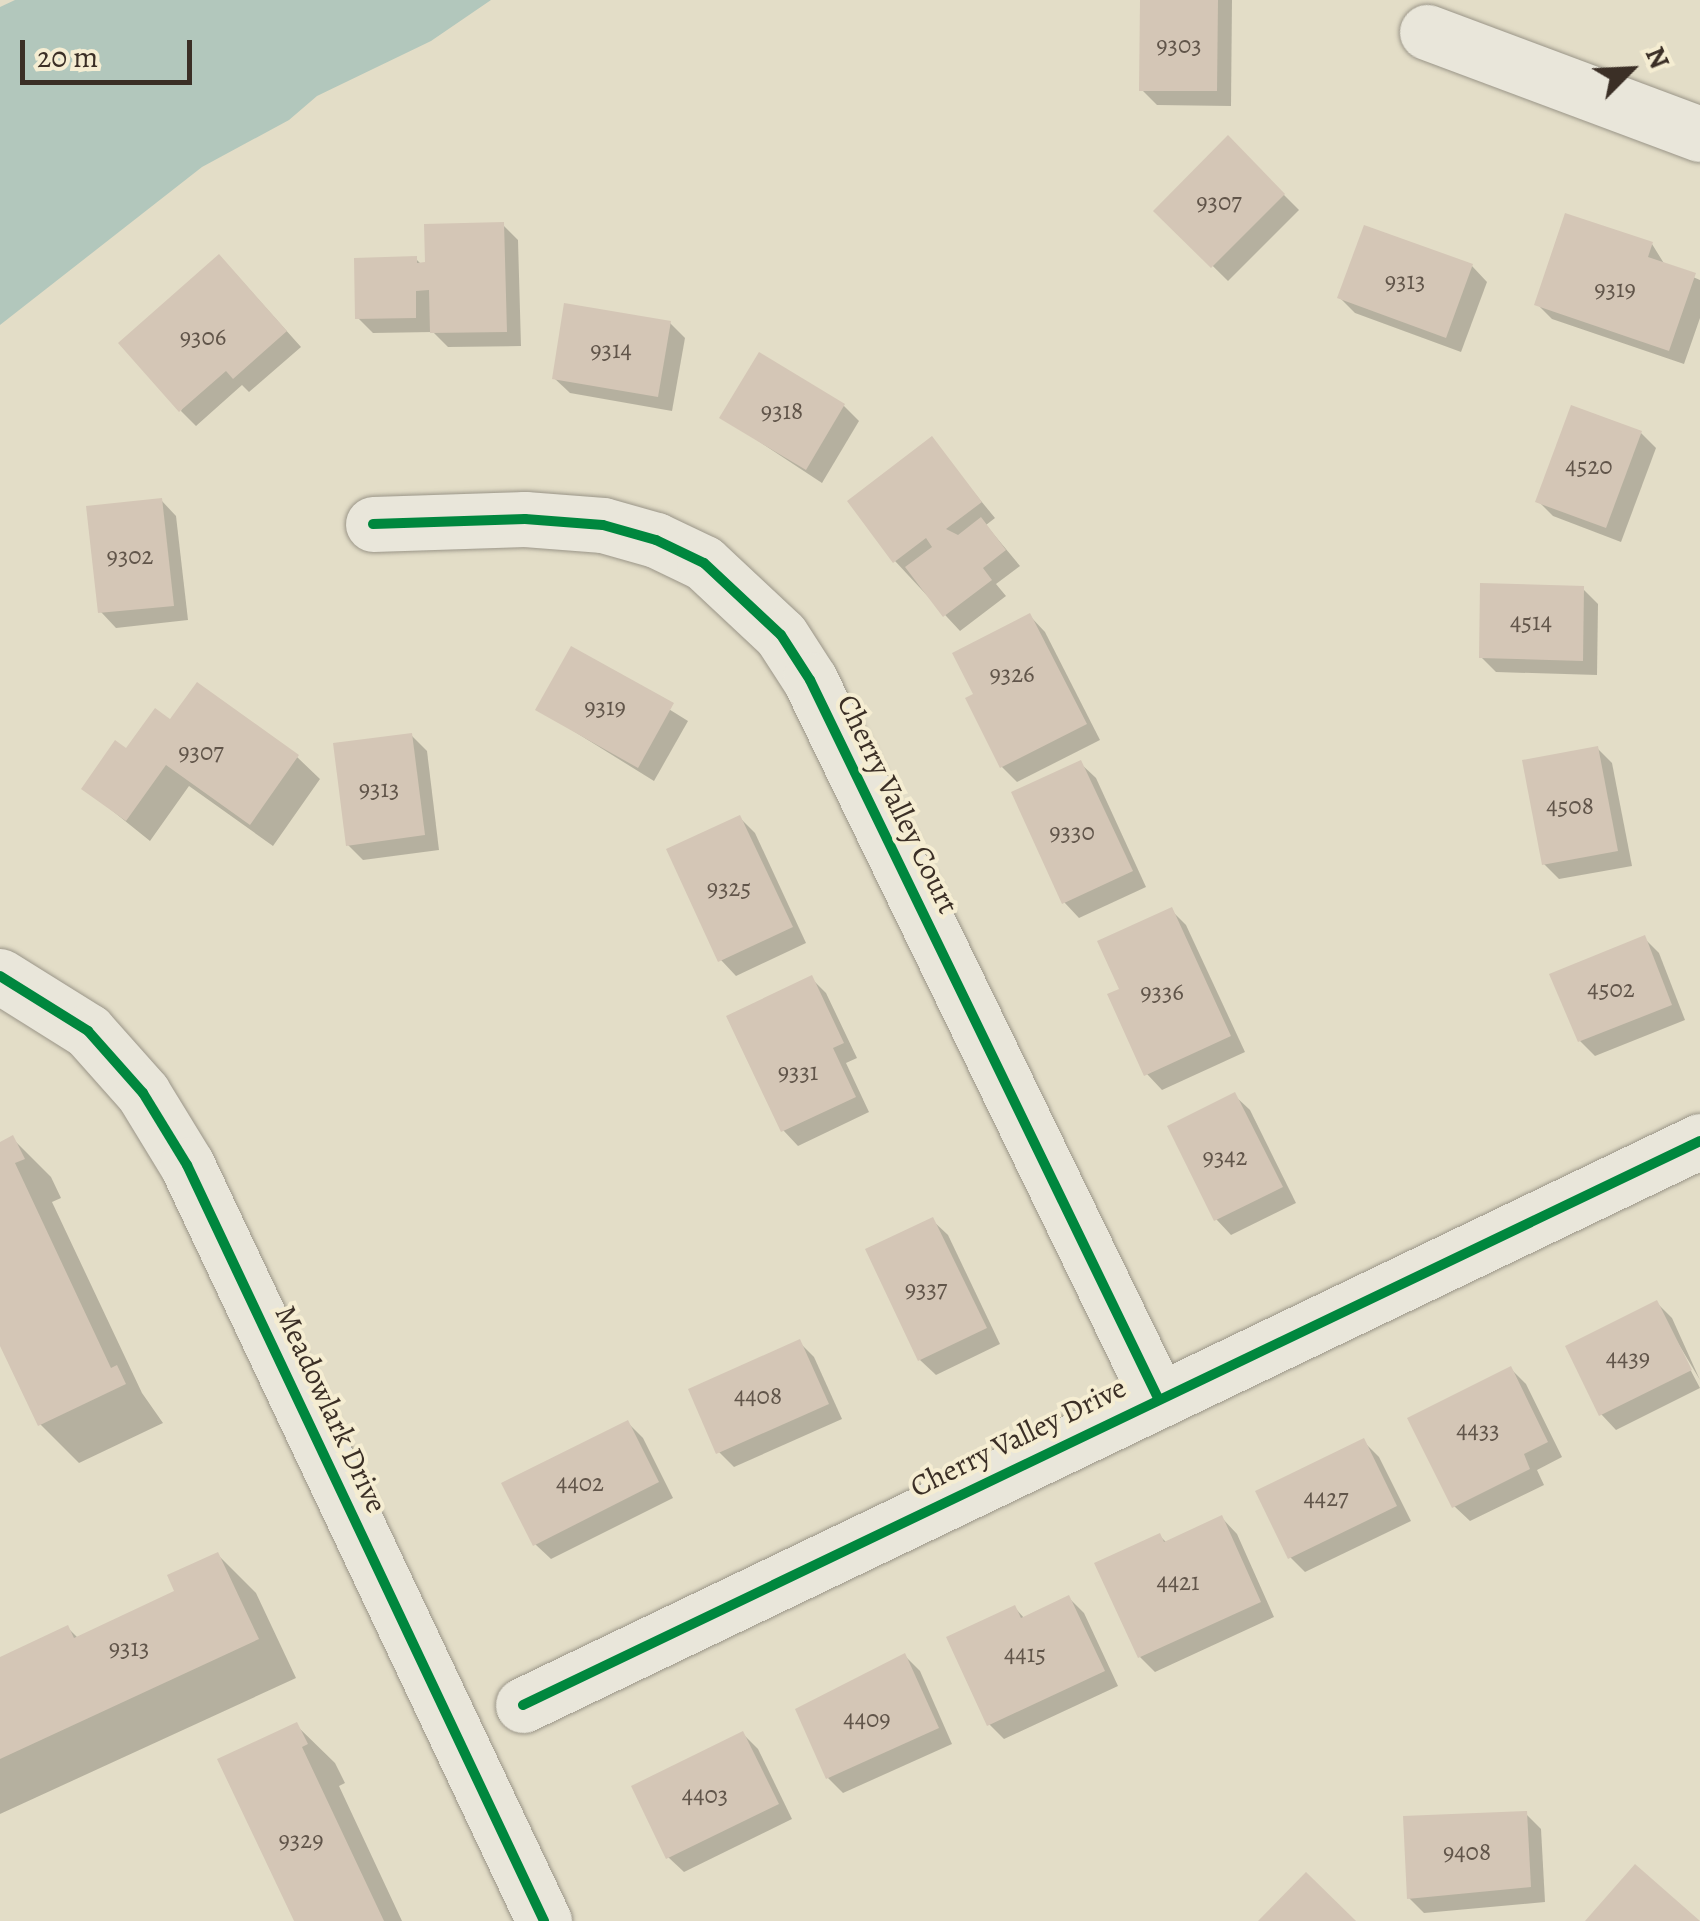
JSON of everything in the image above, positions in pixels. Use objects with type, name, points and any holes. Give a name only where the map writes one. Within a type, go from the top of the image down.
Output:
[{"type":"street","points":[[1427,32],[1700,134]]},
{"type":"street","name":"Cherry Valley Court","points":[[374,524],[526,519],[603,525],[656,540],[704,564],[781,635],[810,680],[1158,1398]]},
{"type":"street","name":"Meadowlark Drive","points":[[0,976],[88,1032],[143,1093],[188,1164],[544,1921]]},
{"type":"street","name":"Cherry Valley Drive","points":[[523,1705],[1700,1141]]},
{"type":"shaded area","points":[[15,0],[491,0],[431,41],[317,96],[289,120],[202,167],[0,325],[0,7]]},
{"type":"building","points":[[1140,0],[1218,0],[1217,91],[1139,91]]},
{"type":"building","points":[[1228,135],[1285,194],[1211,268],[1153,211]]},
{"type":"building","points":[[1565,213],[1653,242],[1648,257],[1696,273],[1669,351],[1534,305]]},
{"type":"building","points":[[504,222],[507,332],[430,333],[429,290],[416,291],[416,318],[355,319],[354,258],[417,256],[417,263],[425,262],[424,224]]},
{"type":"building","points":[[1364,225],[1473,264],[1446,338],[1337,298]]},
{"type":"building","points":[[219,254],[287,331],[233,379],[226,371],[179,412],[118,343]]},
{"type":"building","points":[[564,303],[671,321],[658,397],[552,379]]},
{"type":"building","points":[[759,352],[845,404],[806,470],[719,418]]},
{"type":"building","points":[[1571,405],[1642,431],[1606,528],[1535,502]]},
{"type":"building","points":[[932,436],[982,502],[946,529],[958,535],[981,517],[1006,550],[983,568],[992,580],[943,617],[905,567],[932,547],[926,538],[893,563],[847,501]]},
{"type":"building","points":[[162,498],[174,606],[98,613],[86,506]]},
{"type":"building","points":[[1480,583],[1584,586],[1583,661],[1479,658]]},
{"type":"building","points":[[1030,613],[1087,724],[1000,768],[965,698],[973,694],[952,653]]},
{"type":"building","points":[[571,646],[674,703],[638,768],[535,710]]},
{"type":"building","points":[[197,682],[299,755],[250,825],[166,765],[126,821],[81,789],[115,740],[126,748],[155,708],[170,719]]},
{"type":"building","points":[[412,733],[425,835],[346,846],[333,743]]},
{"type":"building","points":[[1598,746],[1618,851],[1542,865],[1522,760]]},
{"type":"building","points":[[1081,760],[1133,871],[1062,904],[1011,792]]},
{"type":"building","points":[[740,815],[793,927],[718,962],[666,849]]},
{"type":"building","points":[[1172,907],[1231,1036],[1144,1076],[1107,994],[1119,989],[1097,941]]},
{"type":"building","points":[[1645,935],[1672,1005],[1578,1042],[1549,974]]},
{"type":"building","points":[[812,975],[844,1043],[833,1048],[856,1097],[781,1132],[726,1016]]},
{"type":"building","points":[[1235,1092],[1283,1187],[1214,1221],[1167,1126]]},
{"type":"building","points":[[13,1135],[25,1159],[15,1163],[111,1368],[117,1365],[126,1384],[38,1426],[0,1346],[0,1142]]},
{"type":"building","points":[[933,1217],[987,1328],[918,1361],[865,1249]]},
{"type":"building","points":[[1657,1300],[1692,1370],[1599,1416],[1565,1346]]},
{"type":"building","points":[[800,1339],[829,1404],[716,1454],[688,1389]]},
{"type":"building","points":[[1511,1366],[1548,1442],[1524,1454],[1530,1469],[1452,1508],[1407,1418]]},
{"type":"building","points":[[628,1420],[659,1482],[533,1546],[501,1483]]},
{"type":"building","points":[[1364,1438],[1397,1506],[1288,1559],[1255,1491]]},
{"type":"building","points":[[1222,1515],[1261,1602],[1138,1658],[1094,1563],[1160,1533],[1164,1542]]},
{"type":"building","points":[[218,1552],[259,1639],[0,1759],[0,1657],[68,1625],[74,1638],[174,1591],[167,1575]]},
{"type":"building","points":[[1069,1595],[1105,1671],[987,1726],[946,1637],[1015,1605],[1021,1618]]},
{"type":"building","points":[[905,1653],[939,1728],[826,1779],[795,1709]]},
{"type":"building","points":[[297,1722],[308,1744],[302,1747],[384,1921],[294,1921],[217,1759]]},
{"type":"building","points":[[743,1731],[779,1804],[666,1859],[631,1786]]},
{"type":"building","points":[[1527,1811],[1531,1887],[1407,1899],[1403,1816]]},
{"type":"building","points":[[1635,1864],[1700,1921],[1585,1921]]},
{"type":"building","points":[[1306,1872],[1356,1921],[1258,1921]]},
{"type":"cycle path","points":[[373,524],[525,519],[603,525],[656,540],[704,563],[781,635],[810,680],[1158,1398]]},
{"type":"cycle path","points":[[0,976],[88,1031],[143,1093],[187,1165],[544,1921]]},
{"type":"cycle path","points":[[523,1705],[1700,1141]]}]
